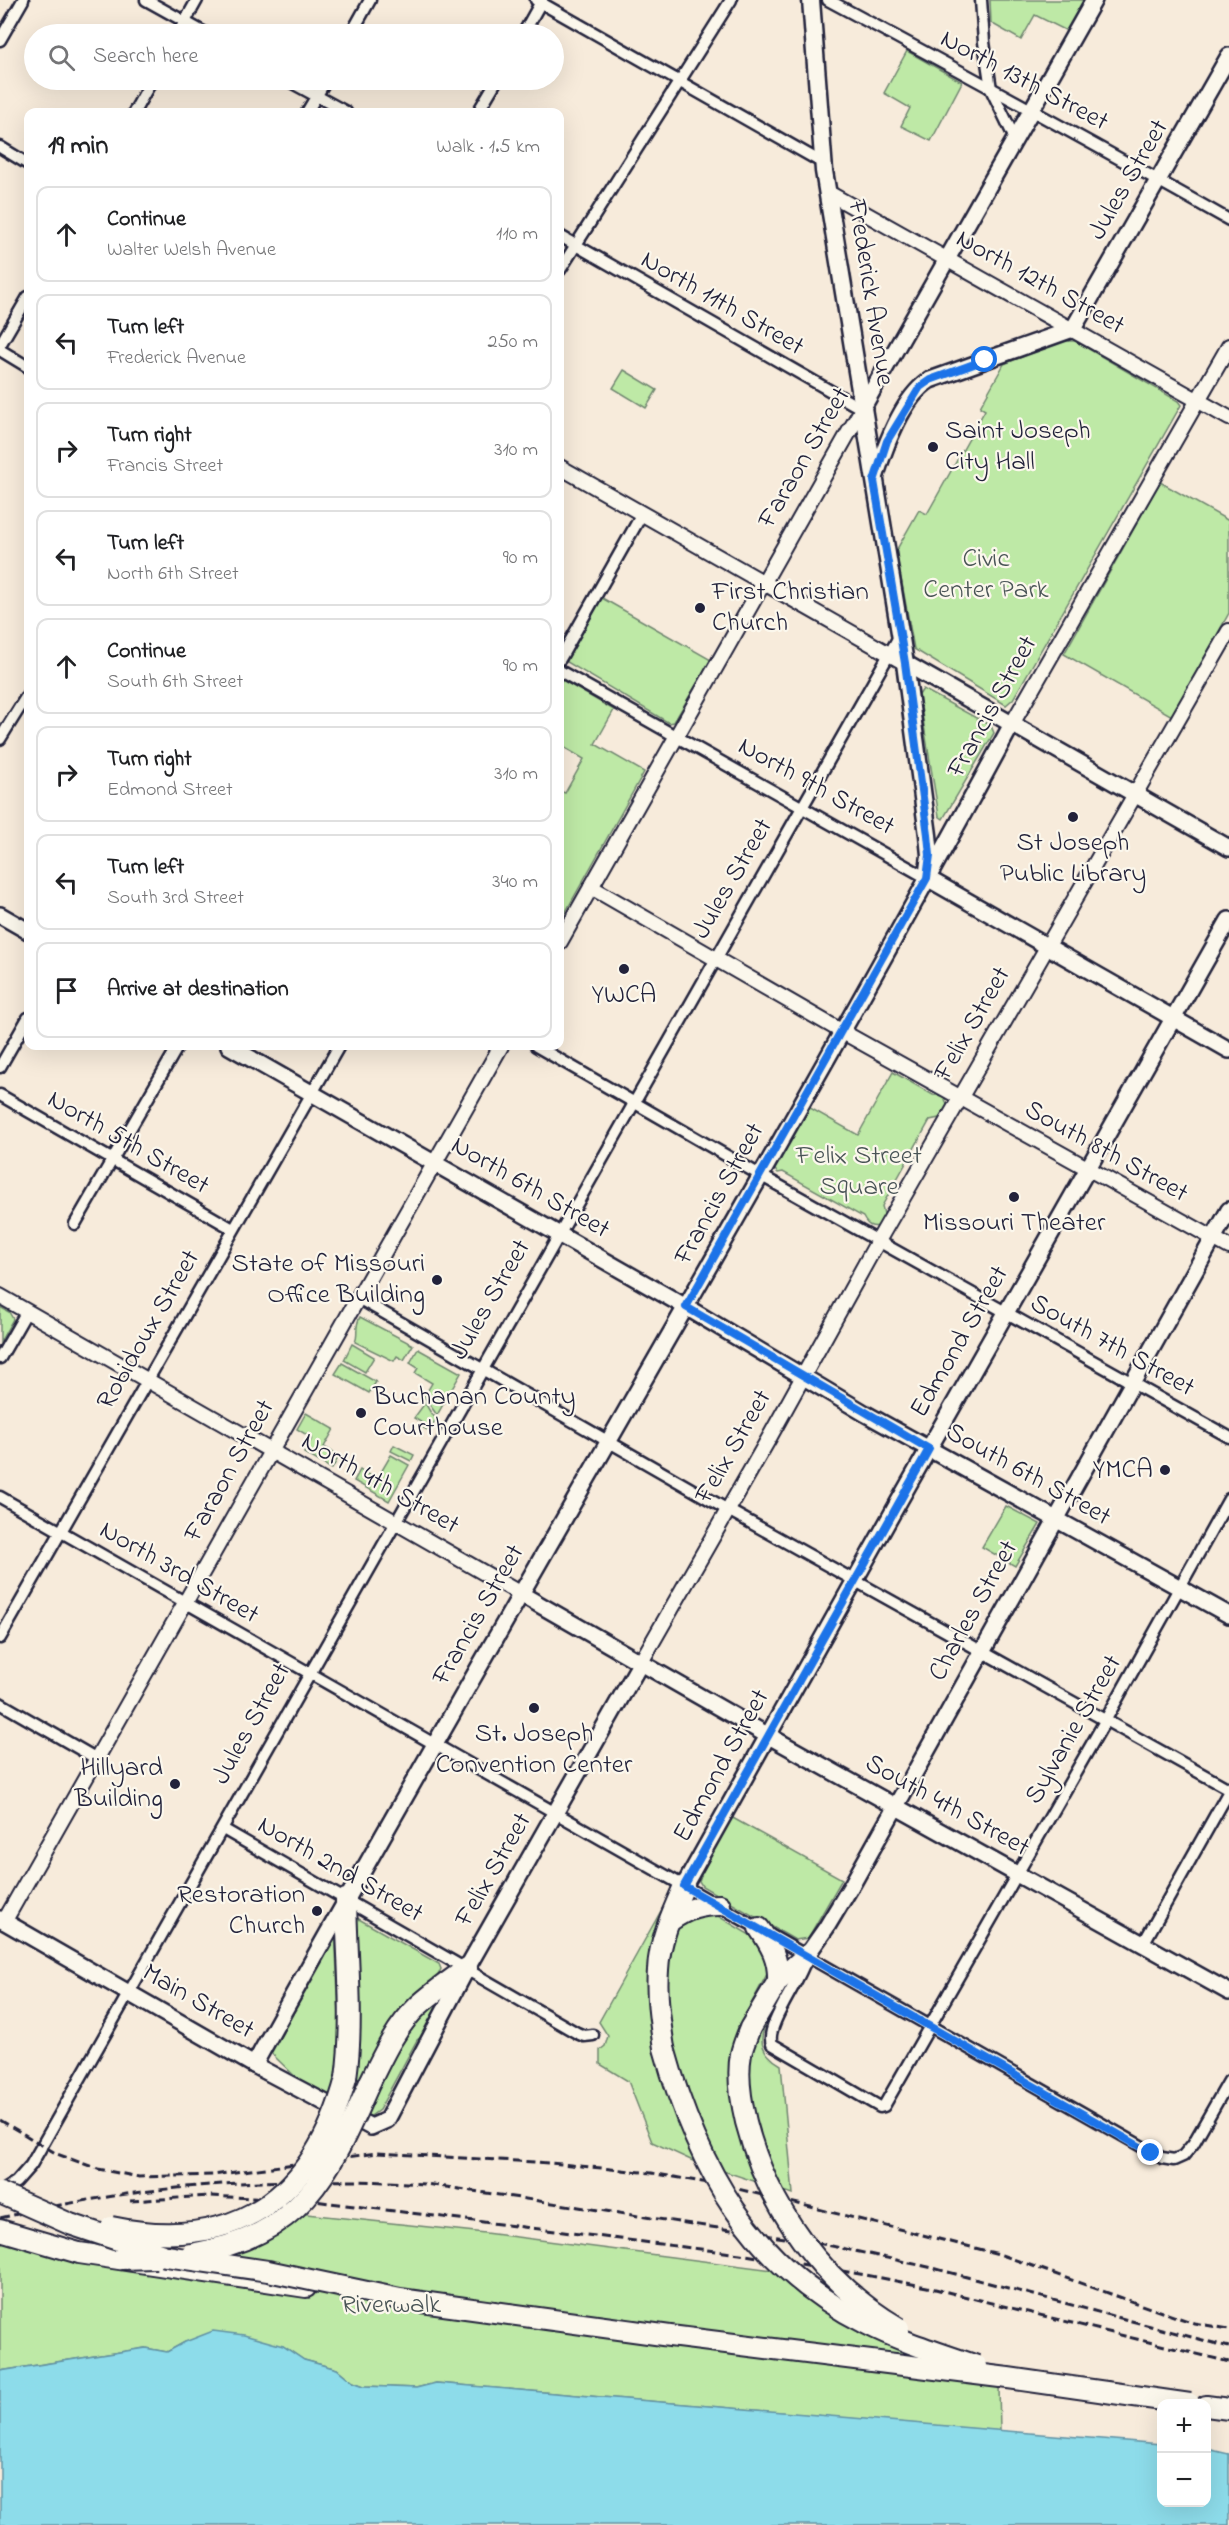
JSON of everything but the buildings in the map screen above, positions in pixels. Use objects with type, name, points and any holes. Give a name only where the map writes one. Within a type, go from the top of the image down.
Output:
[{"type":"highway","points":[[684,1886],[670,1921],[658,1968],[659,2011],[664,2048],[687,2120],[711,2174],[740,2218],[781,2265],[806,2288],[866,2324],[909,2344],[1008,2378]]},
{"type":"highway","points":[[2,2194],[93,2223],[136,2232],[178,2234],[220,2227],[250,2217],[274,2200],[294,2181],[312,2158],[340,2102],[346,2078],[349,2055],[349,1995],[346,1899]]},
{"type":"highway","points":[[670,1921],[684,1911],[700,1905],[720,1905]]},
{"type":"highway","points":[[759,1928],[775,1951],[778,1981]]},
{"type":"highway","points":[[807,1955],[778,1981],[750,2028],[741,2055],[740,2082],[743,2108],[767,2185],[784,2215],[810,2250],[854,2297],[887,2321],[968,2364],[1031,2381]]},
{"type":"highway","points":[[120,2259],[172,2257],[215,2250],[248,2239],[278,2223],[293,2211],[320,2183],[332,2164],[383,2054],[404,2022],[418,2006],[467,1968]]},
{"type":"highway","points":[[2,2194],[70,2224],[166,2256],[268,2271],[400,2299],[1161,2399]]},
{"type":"highway","points":[[0,2230],[48,2246],[120,2259],[270,2282],[681,2337]]},
{"type":"highway","points":[[795,2351],[1167,2399]]},
{"type":"highway","points":[[1211,2406],[1229,2409]]},
{"type":"main road","name":"Frederick Avenue","points":[[811,0],[823,163],[905,663],[928,835],[930,855],[927,878]]},
{"type":"main road","name":"Faraon Street","points":[[862,409],[1094,0]]},
{"type":"main road","name":"Jules Street","points":[[1073,329],[1229,56]]},
{"type":"main road","points":[[874,481],[887,441],[920,387],[930,380],[1073,329]]},
{"type":"main road","points":[[905,663],[1229,848]]},
{"type":"main road","name":"Francis Street","points":[[254,2065],[434,1744],[686,1307],[1012,724]]},
{"type":"main road","name":"North 9th Street","points":[[927,878],[1229,1050]]},
{"type":"main road","points":[[0,915],[24,929]]},
{"type":"main road","name":"Edmond Street","points":[[684,1886],[767,1735],[1229,920]]},
{"type":"main road","name":"North 6th Street","points":[[236,1050],[804,1375]]},
{"type":"main road","name":"Charles Street","points":[[807,1955],[826,1928],[1229,1210]]},
{"type":"main road","name":"South 6th Street","points":[[804,1375],[929,1449],[1229,1615]]},
{"type":"main road","name":"North 4th Street","points":[[521,1594],[641,1662]]},
{"type":"main road","name":"South 4th Street","points":[[641,1662],[767,1735],[1229,1992]]},
{"type":"main road","name":"Felix Street","points":[[371,2127],[387,2120],[467,1968],[641,1662]]},
{"type":"main road","name":"Main Street","points":[[2,1920],[254,2065],[371,2127]]},
{"type":"street","points":[[0,40],[22,0]]},
{"type":"street","points":[[146,0],[189,24]]},
{"type":"street","points":[[185,22],[197,0]]},
{"type":"street","points":[[357,24],[370,0]]},
{"type":"street","points":[[564,263],[731,0]]},
{"type":"street","name":"North 13th Street","points":[[828,0],[990,89],[1033,110],[1229,220]]},
{"type":"street","points":[[981,0],[990,89],[1016,141]]},
{"type":"street","points":[[528,24],[540,1],[823,163]]},
{"type":"street","points":[[136,108],[146,90]]},
{"type":"street","points":[[305,90],[338,108]]},
{"type":"street","points":[[309,108],[320,90]]},
{"type":"street","points":[[480,108],[491,90]]},
{"type":"street","points":[[0,147],[24,162]]},
{"type":"street","name":"North 12th Street","points":[[827,192],[1229,418]]},
{"type":"street","name":"North 11th Street","points":[[564,239],[862,409]]},
{"type":"street","points":[[24,304],[0,348],[24,364]]},
{"type":"street","name":"Francis Street","points":[[1012,724],[1229,346]]},
{"type":"street","name":"Faraon Street","points":[[564,935],[862,409]]},
{"type":"street","points":[[564,469],[905,663]]},
{"type":"street","points":[[564,651],[642,514]]},
{"type":"street","name":"Felix Street","points":[[641,1662],[878,1241],[1229,632]]},
{"type":"street","name":"Jules Street","points":[[2,2194],[31,2165],[900,635]]},
{"type":"street","name":"North 9th Street","points":[[564,673],[927,878]]},
{"type":"street","points":[[0,739],[24,700]]},
{"type":"street","name":"South 8th Street","points":[[591,887],[841,1031],[1229,1248]]},
{"type":"street","points":[[0,1067],[24,1025]]},
{"type":"street","points":[[75,1224],[176,1050]]},
{"type":"street","name":"Robidoux Street","points":[[0,1638],[337,1050]]},
{"type":"street","name":"Faraon Street","points":[[2,1920],[97,1759],[499,1050]]},
{"type":"street","name":"South 7th Street","points":[[543,1050],[760,1175],[1229,1437]]},
{"type":"street","name":"North 5th Street","points":[[0,1095],[233,1229]]},
{"type":"street","name":"North 4th Street","points":[[0,1296],[521,1594]]},
{"type":"street","points":[[357,1298],[728,1510],[1229,1790],[1143,1944]]},
{"type":"street","points":[[0,1358],[27,1311]]},
{"type":"street","name":"North 3rd Street","points":[[0,1497],[555,1814],[720,1905],[1151,2153],[1174,2160],[1183,2156],[1193,2144],[1229,2081]]},
{"type":"street","name":"Sylvanie Street","points":[[884,2106],[1105,1721],[1229,1499]]},
{"type":"street","points":[[0,1703],[97,1759]]},
{"type":"street","name":"North 2nd Street","points":[[223,1829],[577,2033],[584,2036],[593,2035]]},
{"type":"street","name":"Charles Street","points":[[807,1955],[802,1973],[772,2027],[770,2039],[779,2049],[880,2107],[884,2106]]},
{"type":"green space","points":[[990,0],[1086,0],[1069,32],[1035,15],[1021,40],[991,23]]},
{"type":"green space","points":[[907,51],[962,82],[931,141],[901,126],[910,108],[884,93]]},
{"type":"green space","name":"Civic Center Park","points":[[1063,341],[1075,341],[1178,401],[1181,405],[1013,699],[1006,705],[914,649],[896,551],[919,510],[927,514],[985,410],[980,407],[1004,364]]},
{"type":"green space","points":[[624,370],[657,390],[646,408],[613,388]]},
{"type":"green space","name":"Civic Center Park","points":[[1160,482],[1229,521],[1229,613],[1172,716],[1064,654]]},
{"type":"green space","points":[[602,598],[711,660],[674,722],[669,723],[567,662]]},
{"type":"green space","points":[[564,681],[614,710],[595,744],[644,772],[564,915],[564,793],[584,759],[564,747]]},
{"type":"green space","points":[[923,689],[991,726],[994,733],[943,819],[939,816],[919,695]]},
{"type":"green space","name":"Felix Street Square","points":[[893,1072],[933,1095],[944,1096],[948,1108],[939,1118],[930,1120],[882,1206],[885,1218],[880,1226],[874,1227],[868,1224],[863,1217],[783,1172],[778,1173],[772,1167],[805,1105],[858,1135]]},
{"type":"green space","points":[[0,1307],[9,1312],[13,1319],[0,1342]]},
{"type":"green space","points":[[360,1317],[413,1345],[404,1360],[397,1356],[394,1361],[355,1342]]},
{"type":"green space","points":[[352,1344],[374,1357],[365,1372],[344,1360]]},
{"type":"green space","points":[[418,1349],[461,1373],[437,1415],[424,1397],[432,1383],[415,1373],[418,1368],[410,1363]]},
{"type":"green space","points":[[342,1363],[376,1382],[369,1393],[335,1374]]},
{"type":"green space","points":[[425,1403],[432,1415],[437,1418],[429,1431],[422,1427],[424,1424],[414,1418]]},
{"type":"green space","points":[[306,1413],[334,1429],[324,1447],[339,1456],[332,1469],[304,1453],[312,1438],[297,1429]]},
{"type":"green space","points":[[394,1445],[414,1455],[411,1461],[391,1451]]},
{"type":"green space","points":[[391,1455],[409,1465],[389,1501],[354,1481],[360,1470],[377,1479]]},
{"type":"green space","points":[[1006,1506],[1040,1524],[1015,1566],[982,1547]]},
{"type":"green space","points":[[731,1817],[842,1879],[808,1938],[795,1940],[702,1886],[699,1881],[701,1875]]},
{"type":"green space","points":[[672,1891],[648,1980],[648,2008],[654,2042],[667,1967],[679,1922],[713,1913],[755,1938],[769,1965],[767,1974],[743,2019],[737,2040],[758,2022],[798,1968],[766,2023],[762,2040],[768,2055],[781,2065],[793,2194],[693,2161],[652,2142],[628,2081],[600,2064],[600,2050],[605,2046],[608,2036],[599,2022]]},
{"type":"green space","points":[[357,1918],[439,1964],[441,1969],[426,1990],[392,2021],[378,2042],[360,2080],[351,2076],[353,1919]]},
{"type":"green space","points":[[335,1928],[341,2062],[330,2101],[309,2090],[272,2054],[271,2050]]},
{"type":"green space","points":[[459,1978],[430,2030],[417,2040],[379,2110],[368,2118],[359,2117],[397,2041]]},
{"type":"green space","name":"Riverwalk","points":[[297,2213],[485,2233],[773,2270],[806,2294],[999,2386],[1000,2431],[436,2383],[416,2388],[364,2386],[353,2382],[337,2369],[304,2360],[283,2346],[185,2342],[167,2352],[145,2348],[0,2371],[0,2240],[68,2258],[185,2257]]},
{"type":"water","points":[[213,2331],[244,2335],[283,2346],[304,2360],[337,2369],[353,2382],[364,2386],[416,2388],[436,2383],[1157,2444],[1157,2507],[1211,2507],[1211,2450],[1229,2454],[1229,2525],[0,2525],[0,2371],[145,2348],[167,2352]]},
{"type":"railway","points":[[0,2120],[57,2154],[98,2169],[139,2177],[213,2175],[377,2153],[550,2163],[652,2173],[730,2187],[999,2254],[1194,2323],[1229,2329]]},
{"type":"railway","points":[[0,2218],[106,2197],[212,2185],[317,2181],[426,2184],[818,2243],[933,2268],[1229,2347]]},
{"type":"railway","points":[[130,2201],[209,2196],[314,2201],[740,2254],[927,2287],[1229,2362]]},
{"type":"place","name":"Saint Joseph City Hall","points":[[933,447]]},
{"type":"place","name":"First Christian Church","points":[[700,608]]},
{"type":"place","name":"St Joseph Public Library","points":[[1073,817]]},
{"type":"place","name":"YWCA","points":[[624,969]]},
{"type":"place","name":"Missouri Theater","points":[[1014,1197]]},
{"type":"place","name":"State of Missouri Office Building","points":[[437,1280]]},
{"type":"place","name":"Buchanan County Courthouse","points":[[361,1413]]},
{"type":"place","name":"YMCA","points":[[1165,1470]]},
{"type":"place","name":"St. Joseph Convention Center","points":[[534,1708]]},
{"type":"place","name":"Hillyard Building","points":[[175,1784]]},
{"type":"place","name":"Restoration Church","points":[[317,1911]]},
{"type":"route","points":[[985,360],[930,380],[920,387],[887,441],[874,481],[905,663],[928,835],[930,855],[927,878],[686,1307],[929,1449],[684,1886],[1151,2153]]}]
